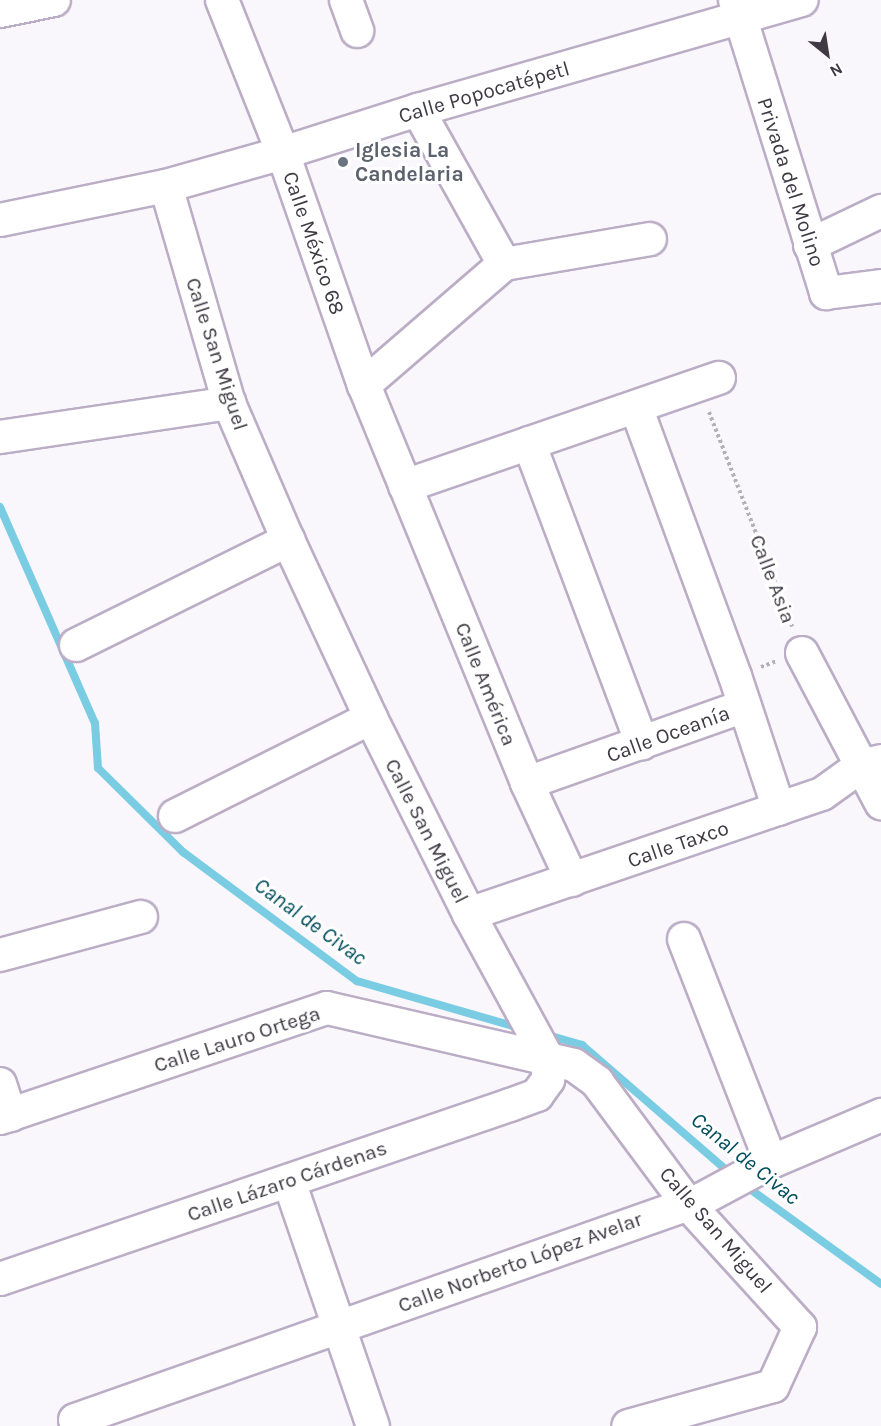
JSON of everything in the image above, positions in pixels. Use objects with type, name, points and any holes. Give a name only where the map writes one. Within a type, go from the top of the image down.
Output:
[{"type":"street","points":[[0,11],[54,0]]},
{"type":"street","name":"Calle México 68","points":[[222,0],[283,153],[364,385],[405,486]]},
{"type":"street","points":[[346,0],[357,31]]},
{"type":"street","name":"Calle Popocatépetl","points":[[0,220],[166,186],[283,153],[737,10],[802,0]]},
{"type":"street","name":"Privada del Molino","points":[[737,10],[826,293],[881,286]]},
{"type":"street","points":[[418,110],[504,264]]},
{"type":"street","name":"Calle San Miguel","points":[[166,186],[229,404],[288,540],[371,718],[517,1006],[543,1050],[574,1065],[597,1082],[800,1327],[773,1386],[628,1426]]},
{"type":"street","points":[[810,245],[881,211]]},
{"type":"street","points":[[364,385],[504,264],[650,239]]},
{"type":"street","points":[[405,486],[709,381]]},
{"type":"street","points":[[0,438],[229,404]]},
{"type":"street","points":[[636,407],[735,676]]},
{"type":"street","points":[[530,443],[642,743]]},
{"type":"street","name":"Calle América","points":[[405,486],[527,783],[572,880]]},
{"type":"street","points":[[76,645],[288,540]]},
{"type":"street","points":[[802,653],[871,764],[881,803]]},
{"type":"street","name":"Calle Oceanía","points":[[527,783],[745,706],[735,676]]},
{"type":"street","points":[[745,706],[779,809]]},
{"type":"street","points":[[175,816],[371,718]]},
{"type":"street","name":"Calle Taxco","points":[[469,914],[822,794],[871,764]]},
{"type":"street","points":[[0,955],[141,916]]},
{"type":"street","points":[[684,939],[761,1168]]},
{"type":"street","name":"Calle Lauro Ortega","points":[[5,1117],[327,1008],[543,1050]]},
{"type":"street","name":"Calle Lázaro Cárdenas","points":[[0,1279],[537,1095],[548,1080],[543,1050]]},
{"type":"street","points":[[0,1084],[5,1117]]},
{"type":"street","name":"Calle Norberto López Avelar","points":[[75,1420],[694,1201],[761,1168],[881,1115]]},
{"type":"street","points":[[289,1181],[374,1426]]},
{"type":"path","name":"Calle Asia","points":[[709,381],[802,653]]},
{"type":"path","name":"Calle Oceanía","points":[[735,676],[802,653]]},
{"type":"waterway","name":"Canal de Civac","points":[[0,507],[95,723],[98,768],[183,852],[357,981],[520,1028]]},
{"type":"waterway","name":"Canal de Civac","points":[[544,1034],[582,1045],[733,1176]]},
{"type":"waterway","name":"Canal de Civac","points":[[743,1184],[881,1284]]},
{"type":"place","name":"Iglesia La Candelaria","points":[[343,162]]}]
